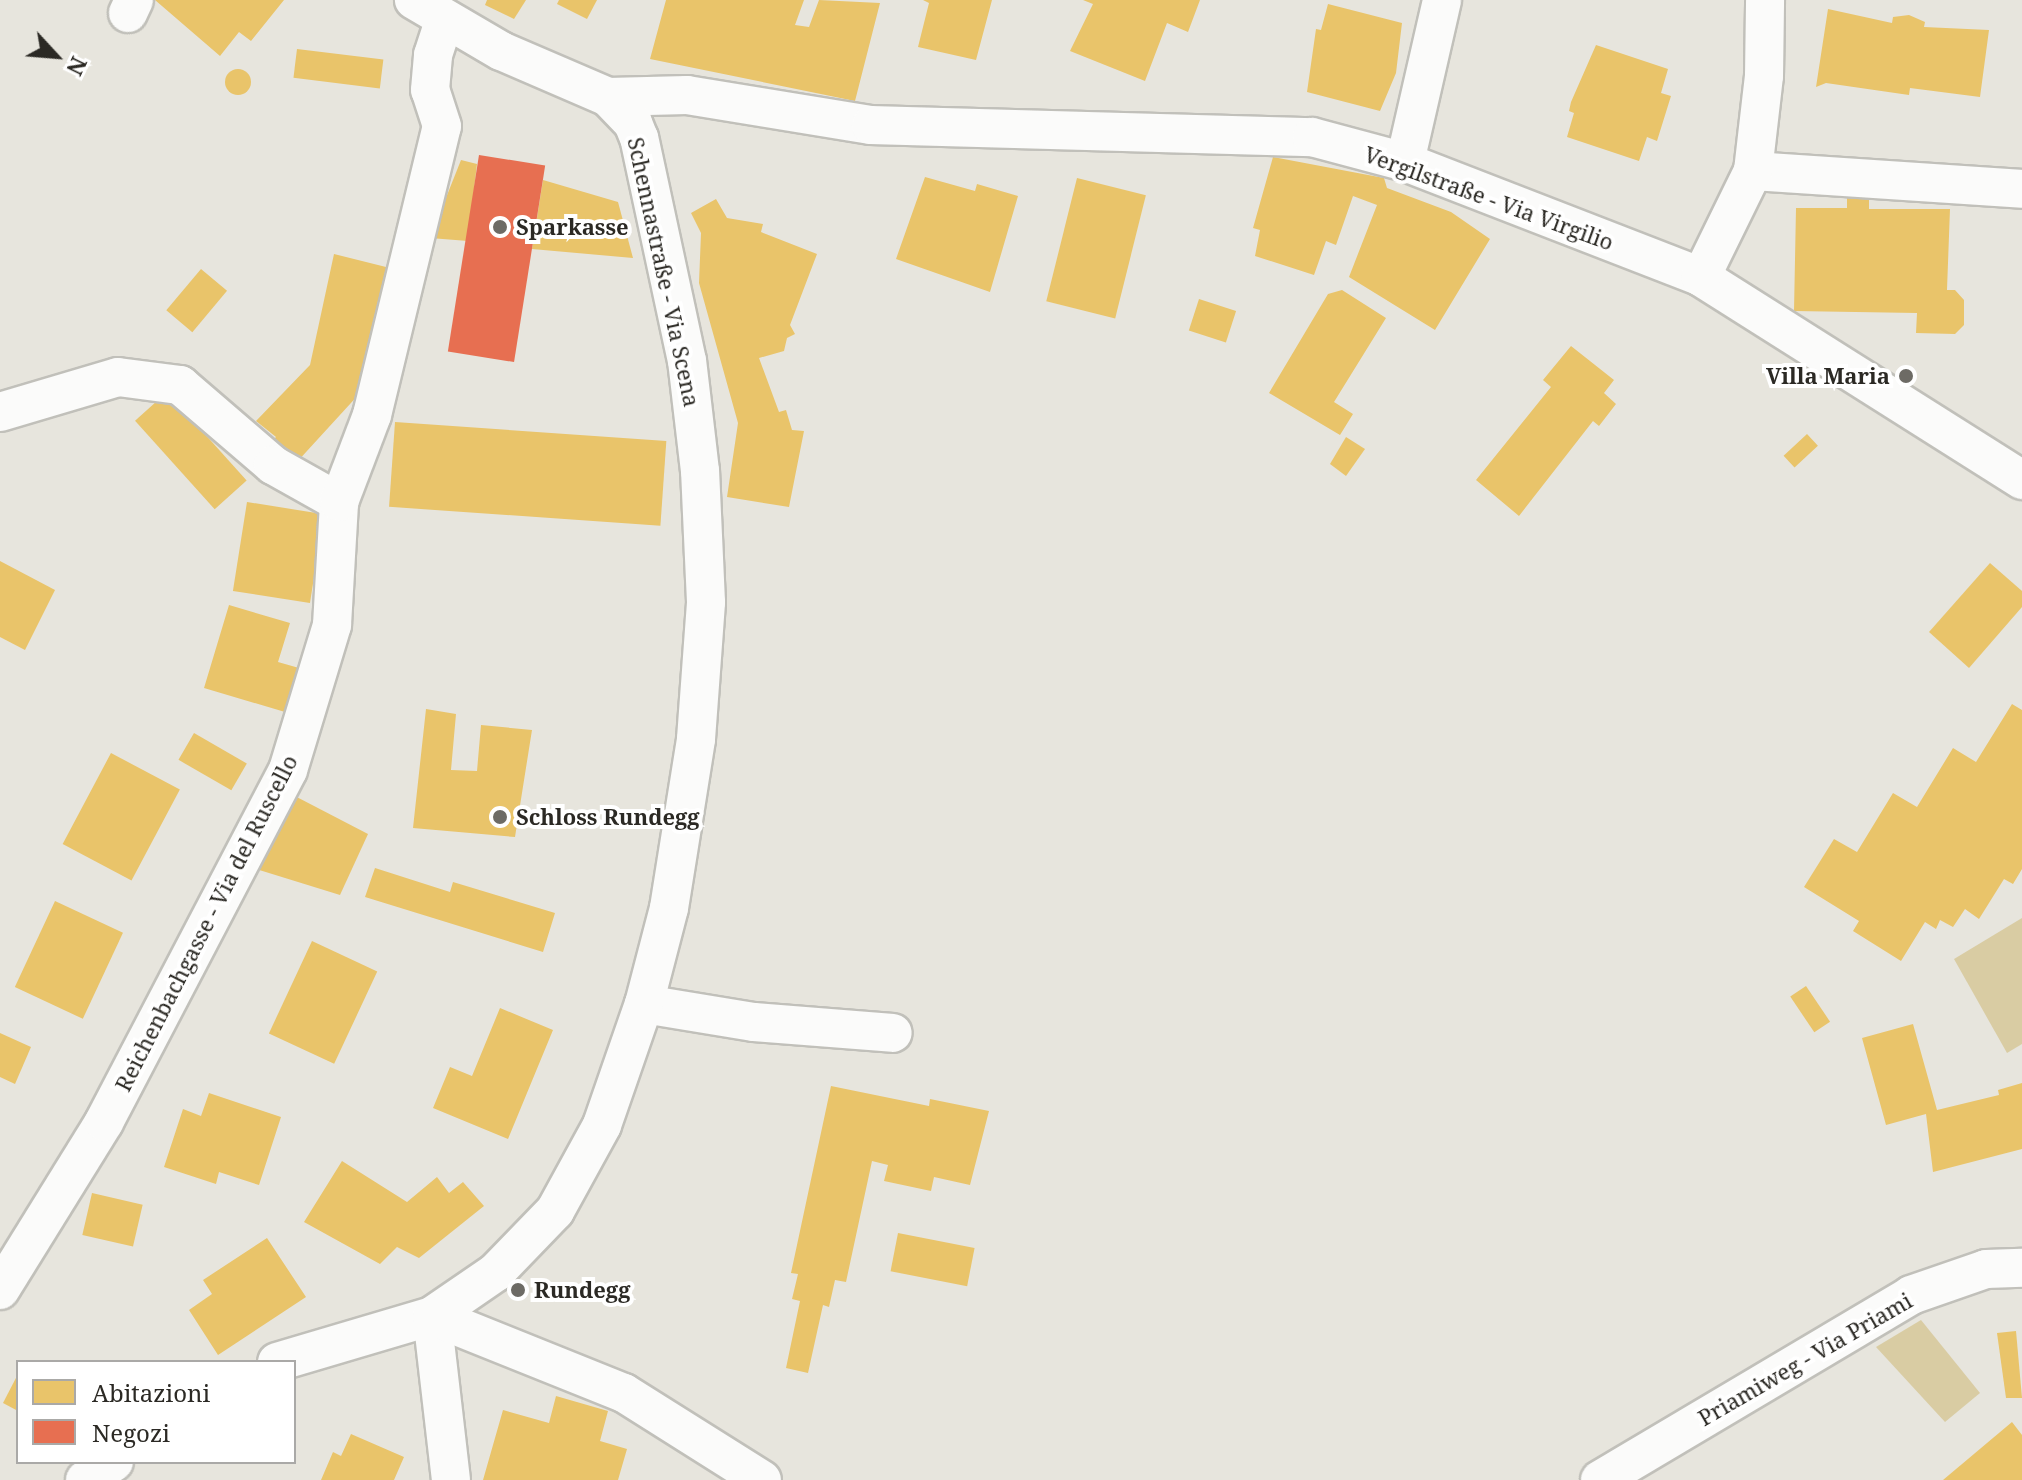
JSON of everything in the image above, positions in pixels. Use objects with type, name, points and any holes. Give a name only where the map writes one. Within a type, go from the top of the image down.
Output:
[{"type":"street","points":[[1405,162],[1442,0]]},
{"type":"street","points":[[1701,277],[1753,171],[1764,76],[1765,0]]},
{"type":"street","points":[[429,9],[501,51],[608,97]]},
{"type":"street","name":"Reichenbachgasse - Via del Ruscello","points":[[0,1290],[104,1122],[288,770],[332,625],[339,502],[372,415],[442,126],[430,90],[433,55],[429,9]]},
{"type":"street","name":"Vergilstraße - Via Virgilio","points":[[608,97],[687,95],[871,125],[1312,137],[1405,162],[1701,277],[2022,480]]},
{"type":"street","name":"Schennastraße - Via Scena","points":[[284,1360],[432,1316],[509,1262],[555,1211],[607,1113],[644,1004],[669,908],[696,739],[706,602],[700,471],[687,361],[639,138],[633,123],[608,97]]},
{"type":"street","points":[[1753,171],[2022,189]]},
{"type":"street","points":[[0,412],[118,377],[180,385],[273,465],[339,502]]},
{"type":"street","points":[[644,1004],[754,1022],[893,1033]]},
{"type":"street","name":"Priamiweg - Via Priami","points":[[1600,1480],[1911,1295],[1986,1269],[2022,1268]]},
{"type":"street","points":[[451,1480],[432,1316],[624,1393],[762,1480]]},
{"type":"street","points":[[85,1480],[111,1464]]},
{"type":"shaded area","points":[[2022,918],[2022,1044],[2007,1053],[1954,959]]},
{"type":"shaded area","points":[[1921,1320],[1980,1393],[1945,1422],[1876,1347]]},
{"type":"building: Abitazioni","points":[[155,0],[284,0],[251,41],[239,32],[220,56]]},
{"type":"building: Abitazioni","points":[[487,0],[526,0],[514,19],[485,5]]},
{"type":"building: Abitazioni","points":[[559,0],[597,0],[587,19],[557,4]]},
{"type":"building: Abitazioni","points":[[666,0],[804,0],[795,25],[809,27],[819,0],[880,3],[855,101],[650,59]]},
{"type":"building: Abitazioni","points":[[923,0],[992,0],[976,60],[918,47],[929,3]]},
{"type":"building: Abitazioni","points":[[1083,0],[1200,0],[1188,32],[1167,23],[1145,81],[1070,51],[1093,4]]},
{"type":"building: Abitazioni","points":[[1328,4],[1402,23],[1396,73],[1380,111],[1307,92],[1316,29],[1321,30]]},
{"type":"building: Abitazioni","points":[[1828,9],[1892,23],[1893,17],[1909,15],[1925,22],[1924,27],[1989,30],[1980,97],[1910,88],[1909,95],[1826,83],[1816,87]]},
{"type":"building: Abitazioni","points":[[1596,45],[1668,69],[1661,93],[1671,96],[1657,141],[1647,137],[1639,161],[1567,137],[1574,113],[1569,111],[1571,102]]},
{"type":"building: Abitazioni","points":[[297,49],[383,60],[380,88],[293,78]]},
{"type":"building: Abitazioni","points":[[238,69],[248,72],[251,82],[248,92],[238,95],[228,92],[225,82],[228,72]]},
{"type":"building: Abitazioni","points":[[1273,157],[1384,178],[1387,188],[1451,212],[1490,239],[1435,330],[1349,277],[1377,205],[1353,196],[1336,245],[1326,241],[1314,275],[1255,256],[1260,230],[1253,228]]},
{"type":"building: Abitazioni","points":[[461,160],[477,164],[468,241],[430,238]]},
{"type":"building: Abitazioni","points":[[925,177],[975,191],[977,184],[1018,196],[990,292],[896,259]]},
{"type":"building: Abitazioni","points":[[1077,178],[1146,195],[1115,318],[1046,301]]},
{"type":"building: Abitazioni","points":[[543,180],[618,202],[633,258],[532,249]]},
{"type":"building: Abitazioni","points":[[1847,198],[1869,199],[1869,209],[1950,209],[1947,290],[1955,290],[1964,300],[1964,325],[1955,334],[1916,333],[1917,313],[1794,311],[1796,208],[1847,208]]},
{"type":"building: Abitazioni","points":[[716,199],[727,218],[763,224],[761,232],[817,254],[790,325],[795,334],[787,338],[784,351],[759,358],[779,412],[786,410],[792,430],[804,431],[789,507],[727,497],[738,423],[699,283],[701,233],[691,213]]},
{"type":"building: Abitazioni","points":[[334,254],[390,268],[361,392],[296,463],[268,445],[276,437],[256,421],[310,365]]},
{"type":"building: Abitazioni","points":[[201,269],[227,291],[192,332],[166,310]]},
{"type":"building: Abitazioni","points":[[1342,290],[1386,318],[1334,402],[1353,414],[1340,435],[1269,393],[1328,294]]},
{"type":"building: Abitazioni","points":[[1199,299],[1236,311],[1226,342],[1189,330]]},
{"type":"building: Abitazioni","points":[[1571,346],[1614,380],[1604,393],[1616,404],[1599,426],[1593,421],[1519,516],[1476,480],[1551,387],[1543,380]]},
{"type":"building: Abitazioni","points":[[167,392],[247,480],[215,509],[135,421]]},
{"type":"building: Abitazioni","points":[[395,422],[666,441],[660,526],[389,507]]},
{"type":"building: Abitazioni","points":[[1807,434],[1818,446],[1795,468],[1784,456]]},
{"type":"building: Abitazioni","points":[[1346,437],[1365,449],[1346,476],[1330,464]]},
{"type":"building: Abitazioni","points":[[247,502],[324,514],[310,603],[233,591]]},
{"type":"building: Abitazioni","points":[[0,561],[55,590],[25,650],[0,637]]},
{"type":"building: Abitazioni","points":[[1990,563],[2022,591],[2022,607],[1969,668],[1929,632]]},
{"type":"building: Abitazioni","points":[[229,605],[290,623],[278,662],[299,668],[285,712],[204,688]]},
{"type":"building: Abitazioni","points":[[2012,704],[2022,710],[2022,869],[2013,884],[2004,879],[1979,919],[1965,909],[1953,927],[1940,920],[1936,929],[1925,922],[1901,961],[1853,931],[1859,921],[1804,887],[1834,839],[1857,852],[1893,793],[1917,807],[1953,748],[1976,762]]},
{"type":"building: Abitazioni","points":[[426,709],[456,714],[451,770],[477,771],[481,725],[532,730],[515,837],[413,828]]},
{"type":"building: Abitazioni","points":[[194,733],[247,764],[231,790],[178,760]]},
{"type":"building: Abitazioni","points":[[111,753],[180,790],[132,881],[63,844]]},
{"type":"building: Abitazioni","points":[[289,793],[368,834],[340,895],[256,869]]},
{"type":"building: Abitazioni","points":[[375,868],[450,892],[453,882],[555,913],[543,952],[365,897]]},
{"type":"building: Abitazioni","points":[[55,901],[123,933],[83,1019],[15,987]]},
{"type":"building: Abitazioni","points":[[312,941],[377,971],[334,1064],[269,1033]]},
{"type":"building: Abitazioni","points":[[1806,986],[1830,1022],[1814,1032],[1790,997]]},
{"type":"building: Abitazioni","points":[[500,1008],[553,1030],[508,1139],[433,1108],[450,1067],[472,1076]]},
{"type":"building: Abitazioni","points":[[1913,1024],[1937,1110],[1999,1095],[1998,1090],[2022,1083],[2022,1149],[1933,1172],[1926,1114],[1886,1125],[1862,1038]]},
{"type":"building: Abitazioni","points":[[0,1033],[31,1047],[15,1084],[0,1077]]},
{"type":"building: Abitazioni","points":[[831,1086],[929,1106],[930,1099],[989,1111],[970,1185],[934,1177],[931,1191],[884,1181],[888,1165],[872,1161],[846,1282],[835,1280],[829,1307],[823,1305],[808,1373],[786,1368],[800,1301],[792,1299],[798,1274],[791,1273]]},
{"type":"building: Abitazioni","points":[[209,1093],[281,1117],[259,1185],[219,1172],[216,1184],[164,1167],[183,1109],[201,1116]]},
{"type":"building: Abitazioni","points":[[342,1161],[407,1202],[437,1177],[449,1193],[463,1182],[484,1206],[419,1258],[397,1247],[380,1264],[304,1222]]},
{"type":"building: Abitazioni","points":[[92,1193],[143,1205],[133,1247],[82,1235]]},
{"type":"building: Abitazioni","points":[[898,1233],[975,1248],[967,1286],[891,1271]]},
{"type":"building: Abitazioni","points":[[267,1238],[306,1297],[218,1355],[189,1310],[212,1294],[203,1280]]},
{"type":"building: Abitazioni","points":[[2016,1331],[2022,1398],[2006,1398],[1997,1333]]},
{"type":"building: Abitazioni","points":[[16,1378],[16,1410],[3,1403]]},
{"type":"building: Abitazioni","points":[[556,1396],[608,1411],[600,1441],[627,1449],[618,1480],[483,1480],[503,1410],[549,1423]]},
{"type":"building: Abitazioni","points":[[2012,1422],[2022,1435],[2022,1480],[1943,1480]]},
{"type":"building: Abitazioni","points":[[351,1434],[404,1457],[394,1480],[321,1480],[333,1452],[341,1456]]},
{"type":"building: Negozi","points":[[479,155],[545,165],[514,362],[448,352]]},
{"type":"place","name":"Sparkasse","points":[[500,227]]},
{"type":"place","name":"Villa Maria","points":[[1906,376]]},
{"type":"place","name":"Schloss Rundegg","points":[[500,817]]},
{"type":"place","name":"Rundegg","points":[[518,1290]]}]
